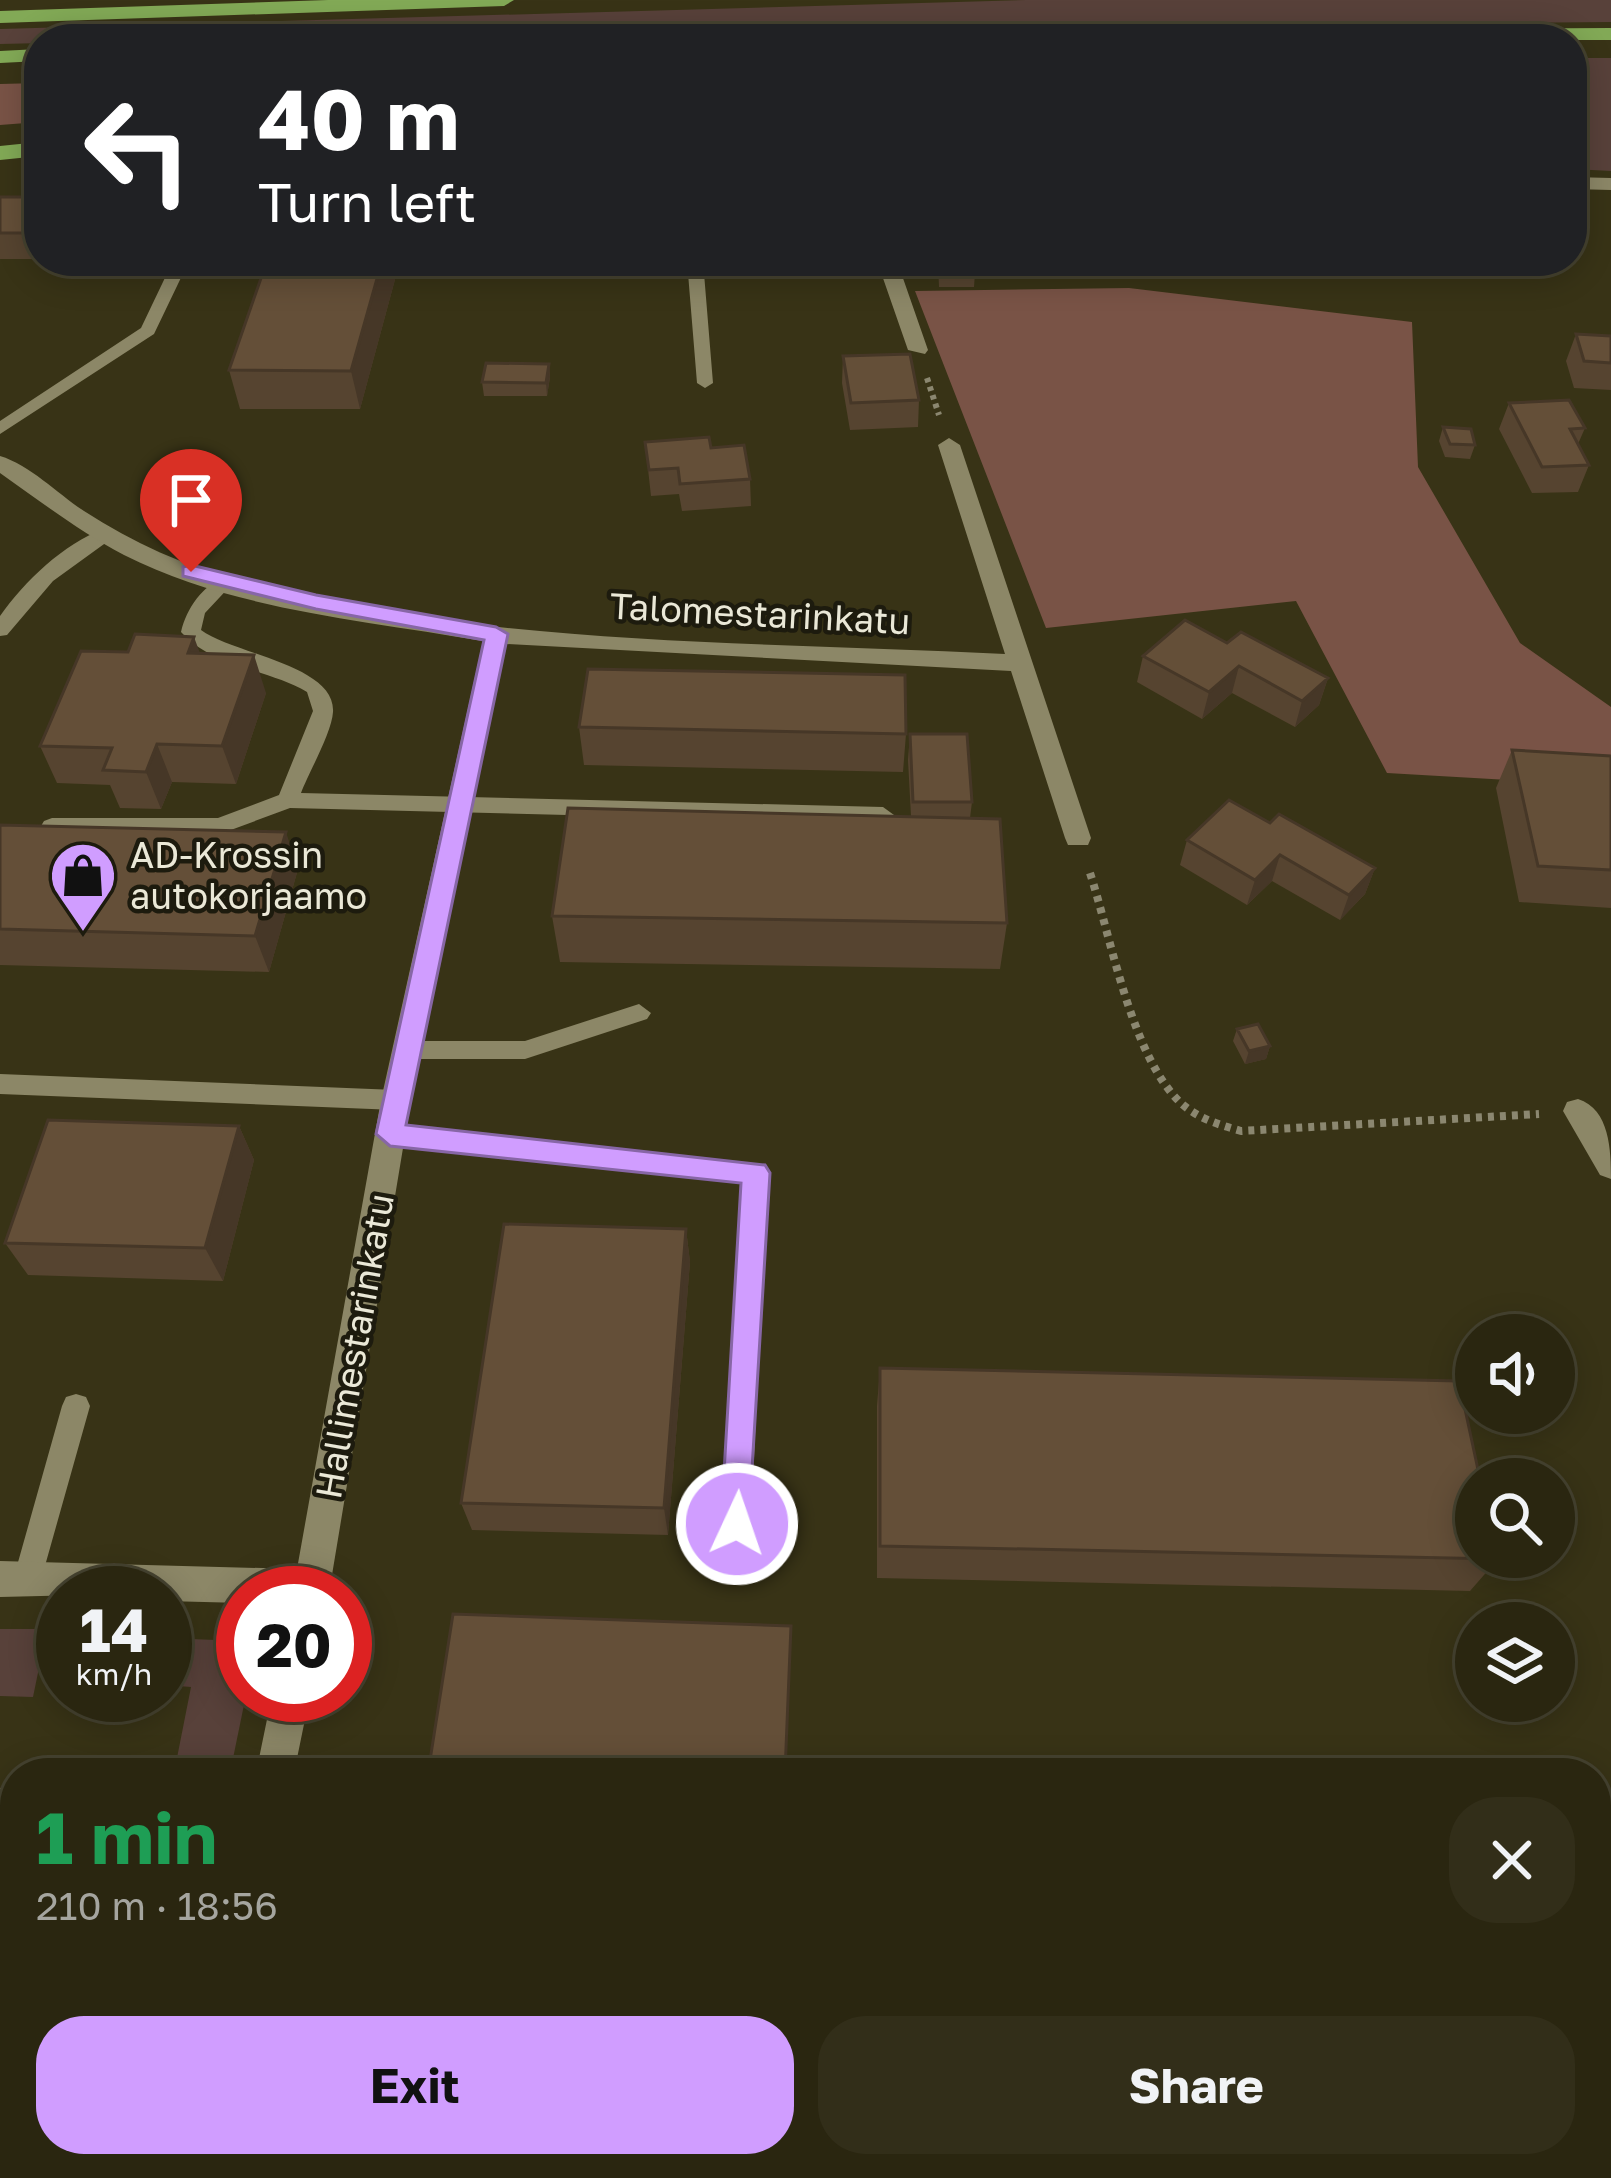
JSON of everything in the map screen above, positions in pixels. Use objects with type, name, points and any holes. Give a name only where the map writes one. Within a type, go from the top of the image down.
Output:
[{"type":"highway","points":[[0,17],[504,0]]},
{"type":"street","points":[[892,276],[918,350]]},
{"type":"street","points":[[949,445],[1078,838]]},
{"type":"street","points":[[0,463],[104,535],[157,561],[225,582],[496,634]]},
{"type":"street","name":"Talomestarinkatu","points":[[496,634],[1020,663]]},
{"type":"street","name":"Hallimestarinkatu","points":[[315,1566],[396,1100],[464,805],[496,634]]},
{"type":"street","points":[[1578,1112],[1611,1166]]},
{"type":"street","points":[[14,1580],[216,1587]]},
{"type":"street","points":[[278,1758],[285,1722]]},
{"type":"lane","points":[[0,429],[148,332],[174,276]]},
{"type":"lane","points":[[696,276],[705,382]]},
{"type":"lane","points":[[0,630],[21,597],[55,565],[104,535]]},
{"type":"lane","points":[[225,582],[196,611],[190,632],[207,647],[287,668],[316,688],[323,711],[288,800]]},
{"type":"lane","points":[[52,826],[220,826],[288,800],[884,815]]},
{"type":"lane","points":[[408,1050],[525,1050],[639,1013]]},
{"type":"lane","points":[[0,1084],[396,1100]]},
{"type":"lane","points":[[390,1134],[755,1173],[735,1568]]},
{"type":"lane","points":[[14,1580],[76,1406]]},
{"type":"path","points":[[918,350],[949,445]]},
{"type":"path","points":[[1078,838],[1153,1060],[1174,1097],[1204,1122],[1241,1131],[1578,1112]]},
{"type":"shaded area","points":[[1027,0],[1611,0],[1611,22],[177,24]]},
{"type":"shaded area","points":[[24,28],[24,43],[0,44],[0,29]]},
{"type":"shaded area","points":[[1587,58],[1611,58],[1611,171],[1587,170]]},
{"type":"shaded area","points":[[24,83],[24,123],[0,125],[0,84]]},
{"type":"shaded area","points":[[1129,288],[1412,322],[1418,467],[1520,643],[1611,707],[1611,786],[1387,773],[1296,601],[1046,628],[915,291]]},
{"type":"shaded area","points":[[0,1629],[36,1629],[33,1697],[0,1696]]},
{"type":"shaded area","points":[[192,1639],[216,1640],[216,1722],[240,1722],[233,1758],[177,1758],[184,1722],[192,1722]]},
{"type":"building","points":[[0,197],[24,197],[24,233],[0,233]]},
{"type":"building","points":[[262,276],[378,276],[351,371],[229,370]]},
{"type":"building","points":[[1576,334],[1611,336],[1611,363],[1584,361]]},
{"type":"building","points":[[910,354],[919,400],[851,403],[843,356]]},
{"type":"building","points":[[486,363],[549,364],[546,383],[482,382]]},
{"type":"building","points":[[1569,400],[1585,428],[1570,429],[1589,465],[1542,467],[1509,403]]},
{"type":"building","points":[[1443,427],[1471,429],[1475,445],[1450,444]]},
{"type":"building","points":[[709,437],[711,448],[744,445],[750,479],[680,484],[678,468],[649,470],[645,442]]},
{"type":"building","points":[[1185,620],[1227,643],[1241,632],[1328,678],[1302,701],[1239,666],[1209,692],[1143,656]]},
{"type":"building","points":[[135,634],[194,637],[188,653],[254,655],[222,746],[157,744],[146,772],[103,770],[112,748],[40,746],[81,651],[128,652]]},
{"type":"building","points":[[588,669],[905,675],[906,734],[579,727]]},
{"type":"building","points":[[910,734],[967,734],[972,802],[913,802]]},
{"type":"building","points":[[1512,750],[1611,756],[1611,870],[1538,866]]},
{"type":"building","points":[[1229,800],[1270,823],[1279,814],[1375,868],[1349,895],[1280,855],[1255,880],[1187,840]]},
{"type":"building","points":[[568,808],[1000,819],[1007,923],[552,916]]},
{"type":"building","points":[[0,825],[286,832],[255,936],[0,929]]},
{"type":"building","points":[[1258,1024],[1270,1046],[1249,1051],[1237,1029]]},
{"type":"building","points":[[48,1120],[239,1126],[205,1248],[5,1243]]},
{"type":"building","points":[[504,1224],[686,1229],[664,1508],[461,1503]]},
{"type":"building","points":[[880,1368],[1455,1381],[1455,1434],[1470,1434],[1476,1458],[1455,1458],[1455,1558],[880,1546]]},
{"type":"building","points":[[453,1614],[791,1626],[786,1758],[430,1758]]},
{"type":"place","name":"AD-Krossin autokorjaamo","points":[[83,934]]},
{"type":"route","points":[[191,572],[316,602],[496,634],[464,805],[390,1134],[755,1173],[737,1524]]}]
